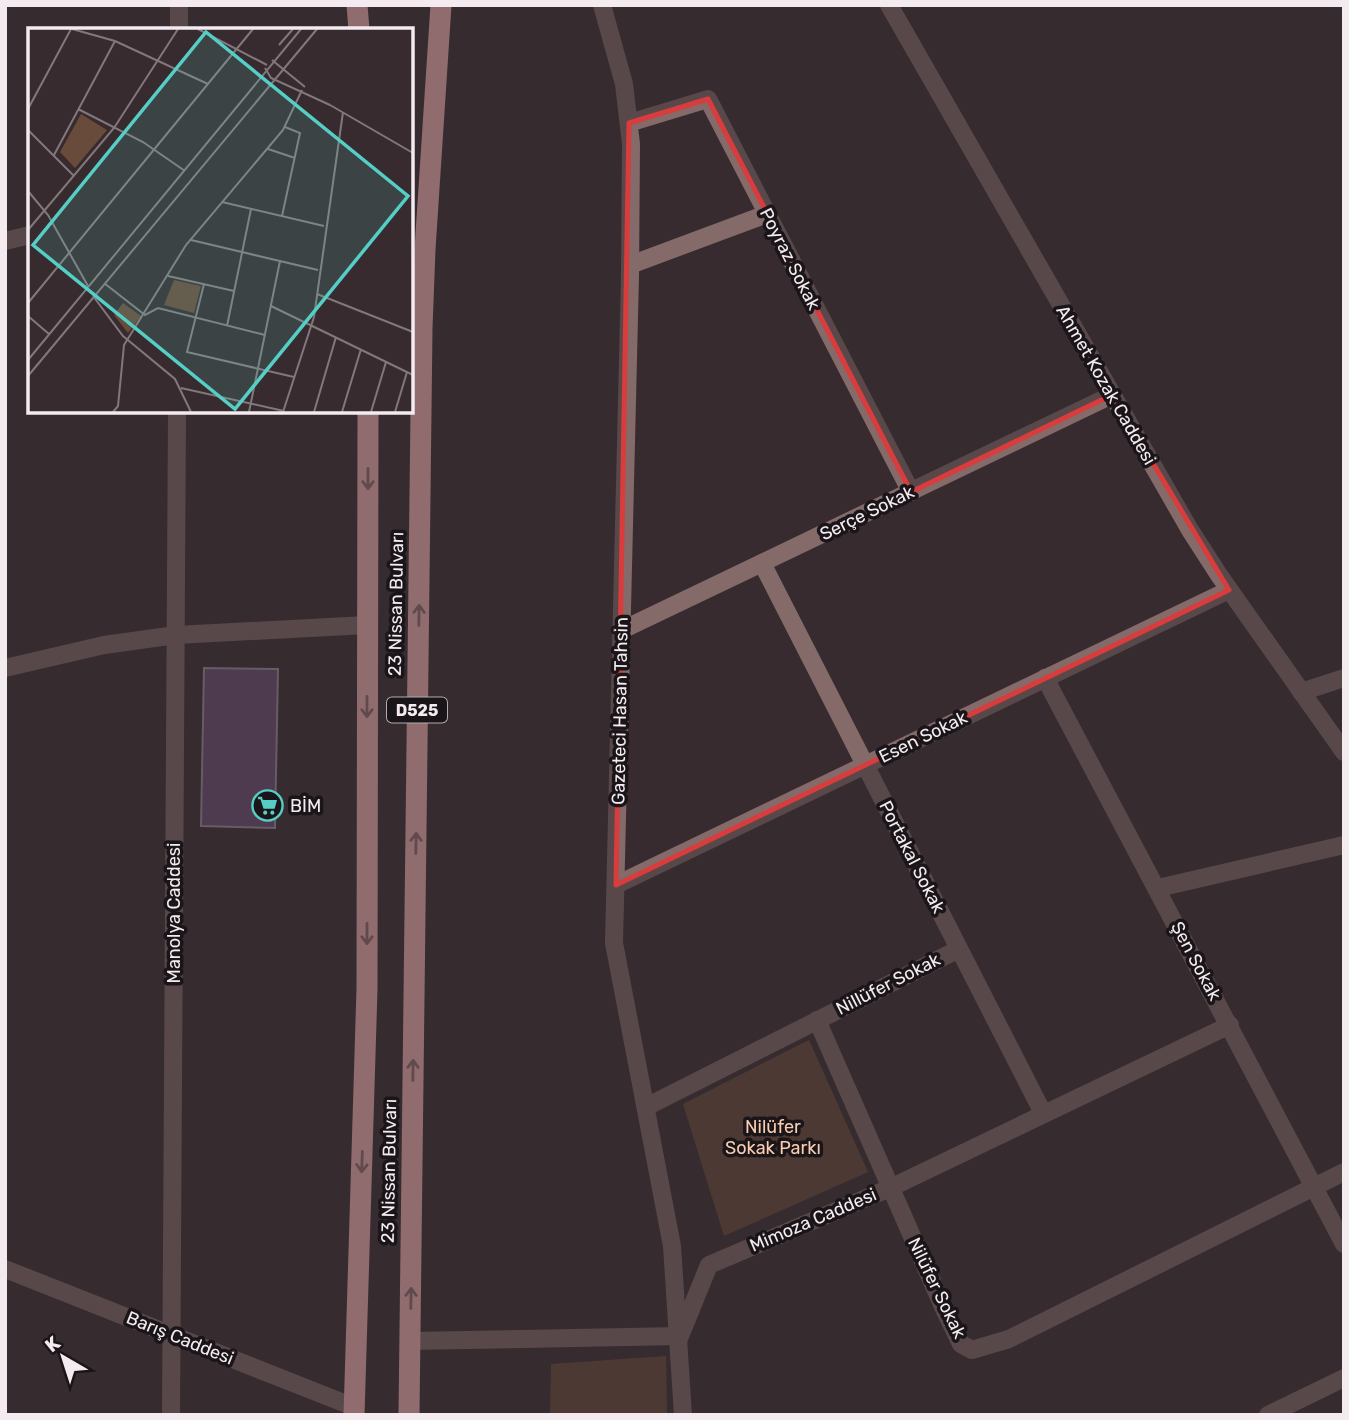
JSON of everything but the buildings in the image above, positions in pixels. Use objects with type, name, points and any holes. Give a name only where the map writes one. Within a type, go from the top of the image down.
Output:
[{"type":"highway","points":[[357,5],[359,28]]},
{"type":"highway","name":"23 Nissan Bulvarı","points":[[409,1415],[422,328],[441,5]]},
{"type":"highway","name":"23 Nissan Bulvarı","points":[[354,1411],[367,989],[368,413]]},
{"type":"street","points":[[179,5],[179,28]]},
{"type":"street","name":"Gazeteci Hasan Tahsin","points":[[602,5],[624,84],[629,123],[630,265],[614,943],[672,1246],[680,1336],[683,1415]]},
{"type":"street","name":"Ahmet Kozak Caddesi","points":[[888,5],[1190,530],[1344,752]]},
{"type":"street","name":"Poyraz Sokak","points":[[629,123],[708,99],[911,492]]},
{"type":"street","points":[[630,265],[767,214]]},
{"type":"street","points":[[5,241],[28,235]]},
{"type":"street","name":"Serçe Sokak","points":[[622,630],[1112,395]]},
{"type":"street","name":"Manolya Caddesi","points":[[171,1415],[177,413]]},
{"type":"street","name":"Portakal Sokak","points":[[762,563],[1043,1113]]},
{"type":"street","name":"Esen Sokak","points":[[616,885],[1230,590]]},
{"type":"street","points":[[5,668],[104,645],[176,635],[367,625]]},
{"type":"street","name":"Şen Sokak","points":[[1045,678],[1344,1244]]},
{"type":"street","points":[[1301,692],[1344,678]]},
{"type":"street","points":[[1158,888],[1344,845]]},
{"type":"street","name":"Nillüfer Sokak","points":[[817,1020],[959,949]]},
{"type":"street","points":[[646,1107],[817,1020]]},
{"type":"street","name":"Nilüfer Sokak","points":[[817,1020],[944,1310],[961,1344],[972,1350],[1009,1339],[1344,1172]]},
{"type":"street","name":"Mimoza Caddesi","points":[[680,1336],[709,1265],[890,1188],[1230,1025]]},
{"type":"street","name":"Barış Caddesi","points":[[5,1269],[354,1411]]},
{"type":"street","points":[[410,1341],[680,1336]]},
{"type":"street","points":[[1268,1415],[1344,1378]]},
{"type":"highlighted area","points":[[708,99],[911,492],[1112,395],[1229,590],[616,885],[629,123]]},
{"type":"green space","name":"Nilüfer Sokak Parkı","points":[[809,1040],[868,1172],[724,1236],[683,1104]]},
{"type":"green space","points":[[666,1356],[667,1415],[550,1415],[551,1364]]},
{"type":"place","name":"BİM","points":[[267,806]]}]
